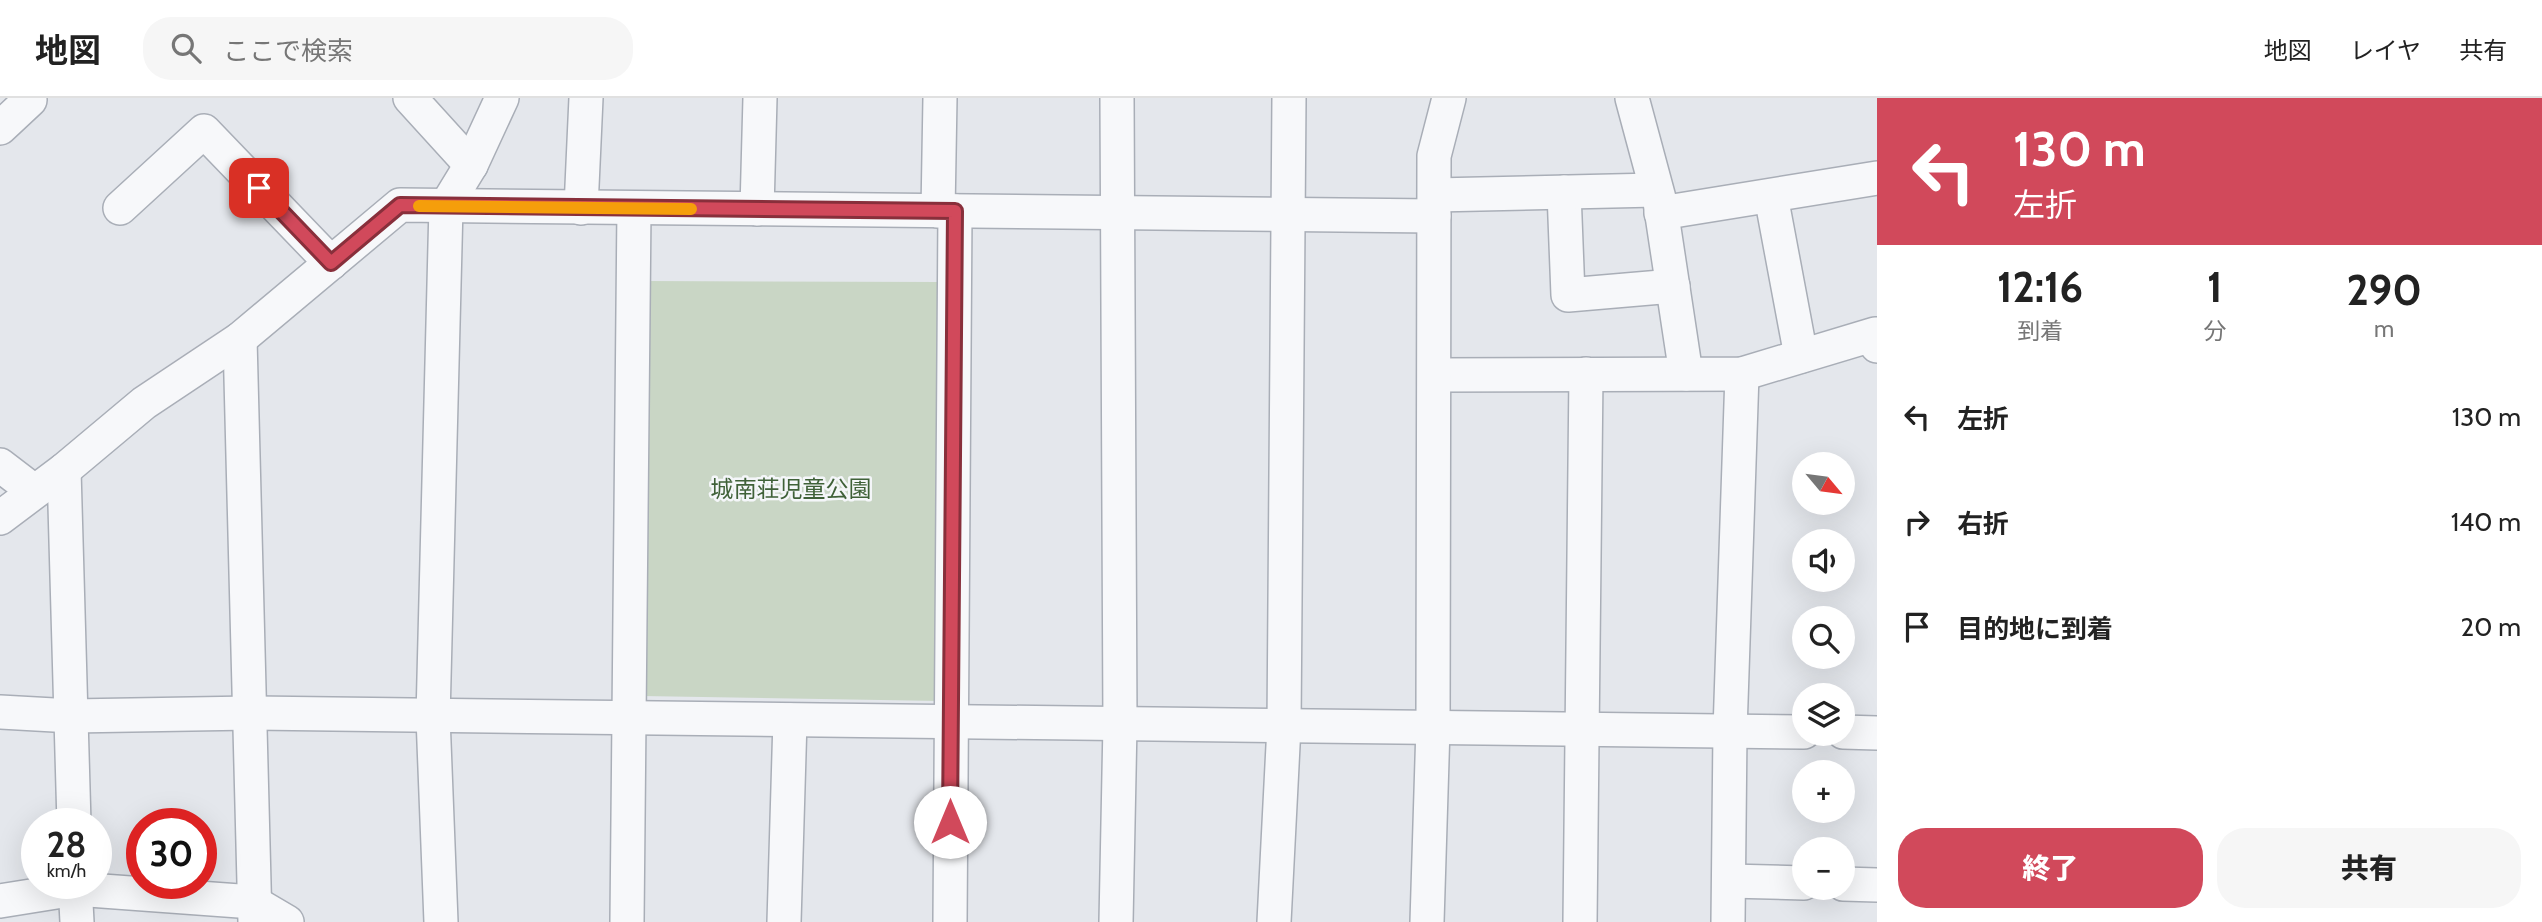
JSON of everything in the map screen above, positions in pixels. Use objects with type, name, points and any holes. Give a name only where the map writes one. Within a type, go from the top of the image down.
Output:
[{"type":"street","points":[[0,128],[30,100],[26,98]]},
{"type":"street","points":[[410,98],[471,165]]},
{"type":"street","points":[[441,922],[433,716],[446,206],[471,165],[502,98]]},
{"type":"street","points":[[582,208],[586,98]]},
{"type":"street","points":[[757,209],[760,98]]},
{"type":"street","points":[[940,98],[947,211],[950,922]]},
{"type":"street","points":[[1116,922],[1120,724],[1117,98]]},
{"type":"street","points":[[1274,922],[1284,726],[1289,98]]},
{"type":"street","points":[[1427,922],[1433,727],[1434,156],[1449,98]]},
{"type":"street","points":[[1632,98],[1659,202],[1686,374]]},
{"type":"street","points":[[120,208],[204,131],[331,263]]},
{"type":"street","points":[[0,518],[64,470],[144,403],[240,339],[400,205],[1287,215],[1434,206],[1564,192],[1659,202],[1771,196],[1877,178]]},
{"type":"street","points":[[1564,192],[1569,295],[1672,286]]},
{"type":"street","points":[[1771,196],[1801,356]]},
{"type":"street","points":[[627,922],[634,208]]},
{"type":"street","points":[[1435,375],[1742,374],[1875,334],[1877,346]]},
{"type":"street","points":[[240,339],[254,912]]},
{"type":"street","points":[[1580,922],[1586,374]]},
{"type":"street","points":[[1728,922],[1730,731],[1742,374]]},
{"type":"street","points":[[0,465],[34,491]]},
{"type":"street","points":[[64,470],[74,808]]},
{"type":"street","points":[[0,712],[72,716],[251,713],[1792,732]]},
{"type":"street","points":[[784,922],[790,720]]},
{"type":"street","points":[[1855,732],[1877,733]]},
{"type":"street","points":[[1729,881],[1792,883]]},
{"type":"street","points":[[1855,884],[1877,885]]},
{"type":"street","points":[[112,892],[254,912],[287,922]]},
{"type":"street","points":[[0,901],[21,897]]},
{"type":"street","points":[[76,899],[77,922]]},
{"type":"green space","name":"城南荘児童公園","points":[[642,281],[939,282],[940,701],[642,696]]},
{"type":"slow traffic","points":[[419,206],[691,209]]},
{"type":"route","points":[[259,188],[331,263],[400,205],[955,211],[950,822]]}]
